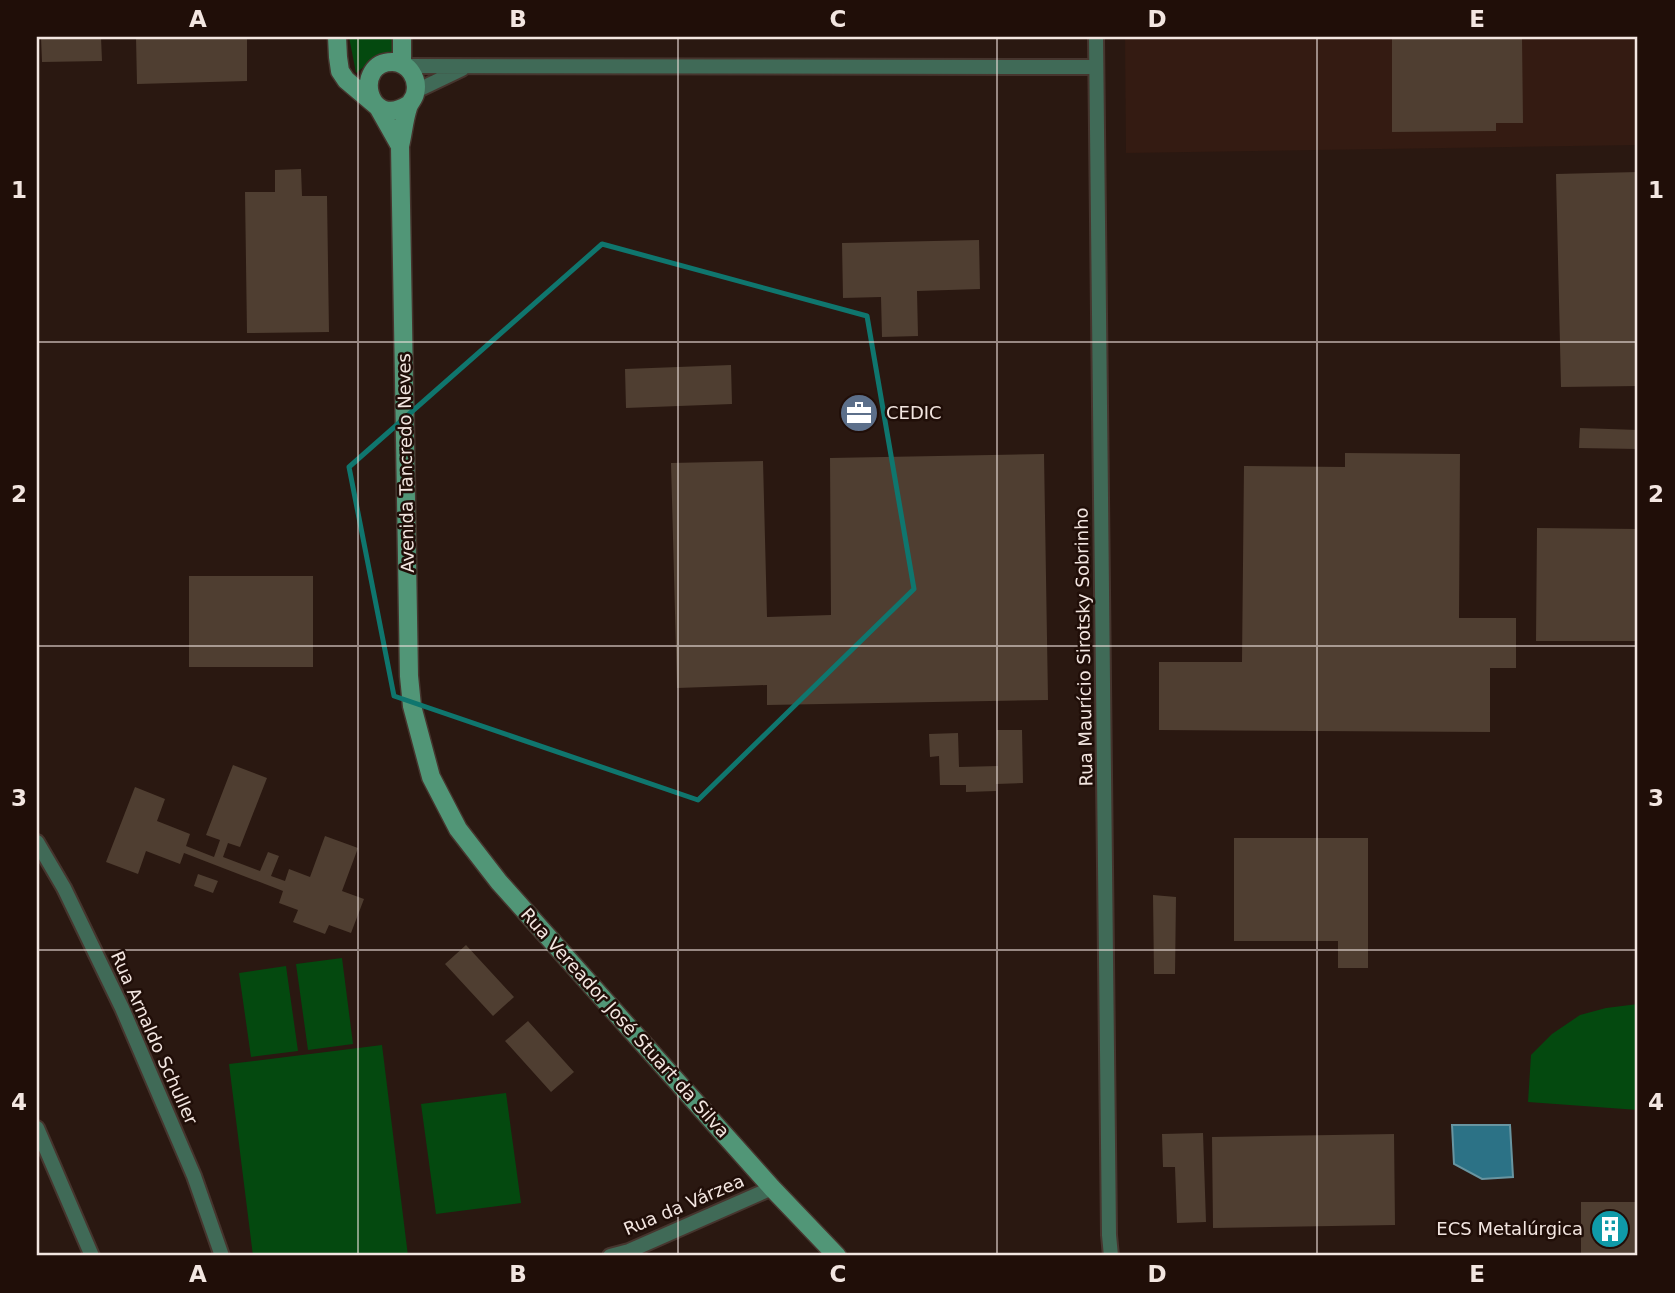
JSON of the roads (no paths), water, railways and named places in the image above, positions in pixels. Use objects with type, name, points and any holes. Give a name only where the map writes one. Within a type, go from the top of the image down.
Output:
[{"type":"main road","name":"Avenida Tancredo Neves","points":[[337,37],[340,71],[346,80],[378,107],[401,146]]},
{"type":"main road","points":[[402,37],[403,65]]},
{"type":"main road","points":[[394,62],[403,65],[414,75],[416,82],[412,98],[402,109],[394,111],[378,107],[369,94],[369,79],[379,66],[394,62]]},
{"type":"main road","name":"Avenida Tancredo Neves","points":[[412,98],[401,146],[409,676],[412,706],[431,777]]},
{"type":"main road","name":"Rua Vereador José Stuart da Silva","points":[[431,777],[458,829],[499,881],[772,1188],[837,1256]]},
{"type":"street","name":"Rua Maurício Sirotsky Sobrinho","points":[[1097,37],[1111,1256]]},
{"type":"street","points":[[403,65],[1096,67]]},
{"type":"street","points":[[412,98],[466,67]]},
{"type":"street","name":"Rua Arnaldo Schuller","points":[[37,842],[64,888],[122,1008],[194,1176],[222,1256]]},
{"type":"street","points":[[37,1128],[92,1256]]},
{"type":"street","name":"Rua da Várzea","points":[[610,1256],[631,1253],[772,1188]]},
{"type":"water","points":[[1452,1125],[1510,1125],[1513,1177],[1482,1179],[1454,1164]]},
{"type":"place","name":"CEDIC","points":[[859,413]]},
{"type":"place","name":"ECS Metalúrgica","points":[[1610,1229]]}]
